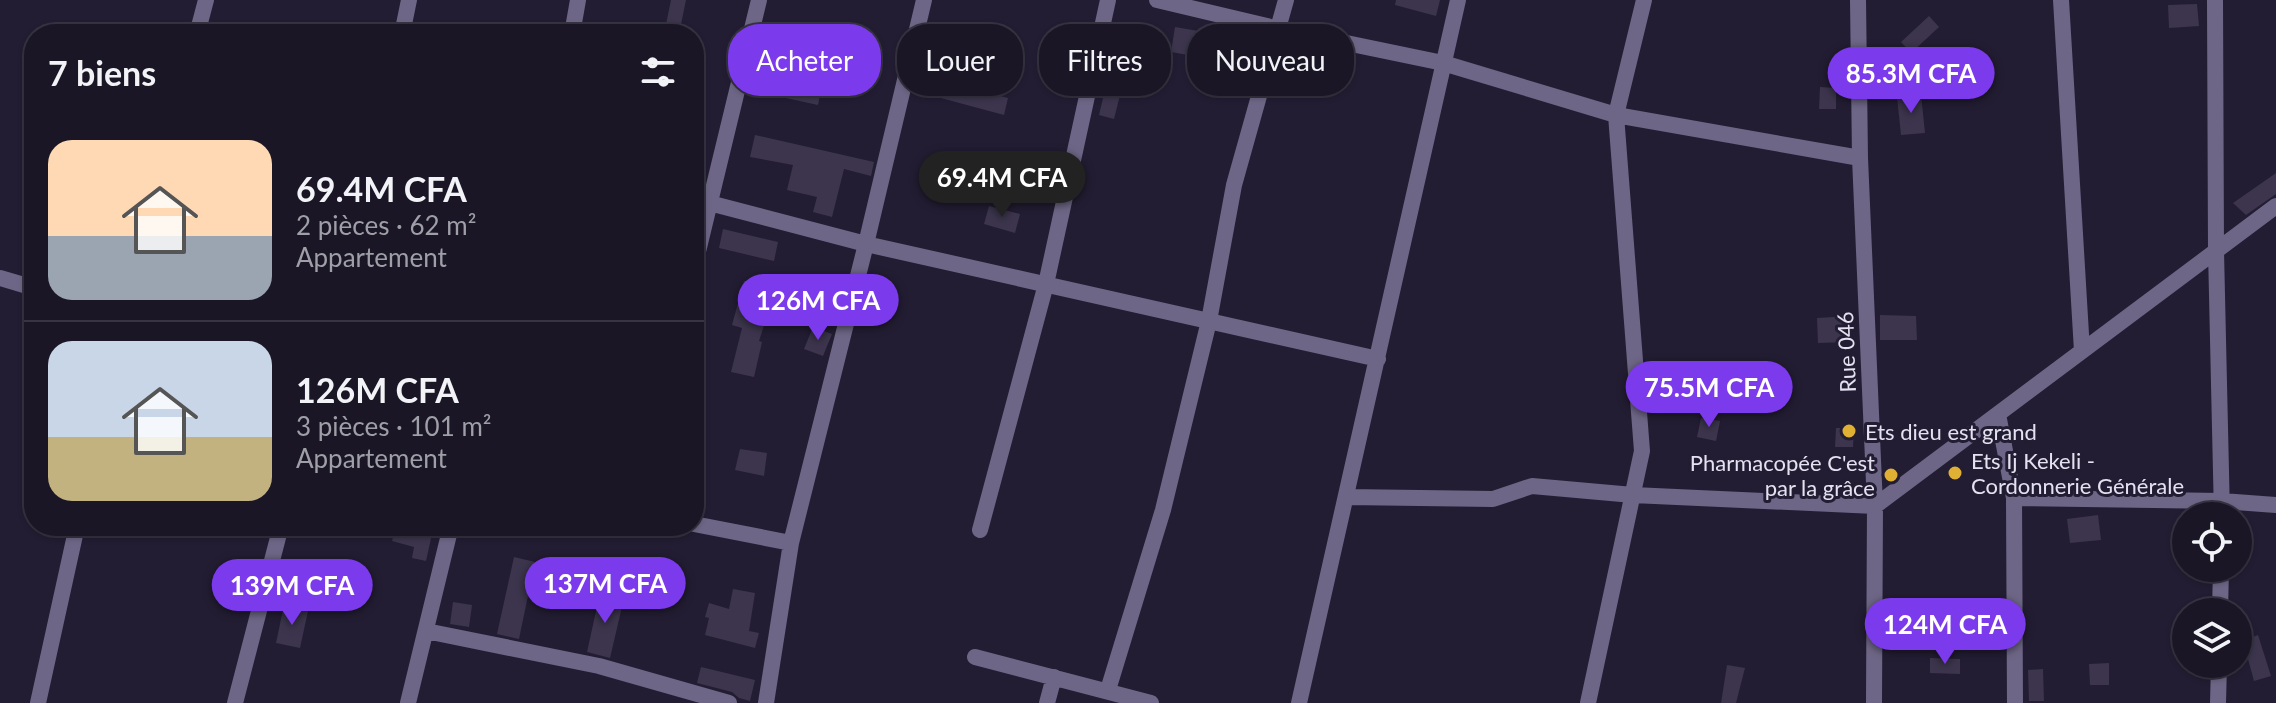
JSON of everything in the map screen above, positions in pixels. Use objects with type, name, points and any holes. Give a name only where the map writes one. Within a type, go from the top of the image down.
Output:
[{"type":"street","points":[[200,24],[206,0]]},
{"type":"street","points":[[404,24],[409,0]]},
{"type":"street","points":[[574,24],[578,0]]},
{"type":"street","points":[[704,194],[759,0]]},
{"type":"street","points":[[766,703],[791,543],[924,0]]},
{"type":"street","points":[[980,530],[1046,284],[1108,0]]},
{"type":"street","points":[[1157,0],[1258,24]]},
{"type":"street","points":[[1280,24],[1286,0]]},
{"type":"street","points":[[1299,703],[1458,0]]},
{"type":"street","points":[[1588,703],[1642,451],[1616,115],[1644,0]]},
{"type":"street","name":"Rue 046","points":[[1858,0],[1860,158],[1875,506],[1874,703]]},
{"type":"street","points":[[2061,0],[2082,351]]},
{"type":"street","points":[[2215,0],[2216,251],[2222,502]]},
{"type":"street","points":[[1354,45],[1443,63],[1616,115],[1860,158]]},
{"type":"street","points":[[1108,690],[1163,510],[1209,321],[1234,185],[1260,96]]},
{"type":"street","points":[[704,202],[866,244],[1378,359]]},
{"type":"street","points":[[1347,497],[1493,499],[1532,486],[1633,495],[1875,506],[2276,206]]},
{"type":"street","points":[[0,278],[24,285]]},
{"type":"street","points":[[1998,414],[2014,498],[2015,703]]},
{"type":"street","points":[[2014,498],[2172,506]]},
{"type":"street","points":[[2252,506],[2276,505]]},
{"type":"street","points":[[704,526],[791,543]]},
{"type":"street","points":[[38,703],[75,536]]},
{"type":"street","points":[[235,703],[278,536]]},
{"type":"street","points":[[408,703],[449,536]]},
{"type":"street","points":[[426,631],[599,666],[729,703]]},
{"type":"street","points":[[975,657],[1151,703]]},
{"type":"street","points":[[1047,703],[1054,677]]},
{"type":"street","points":[[2218,703],[2219,678]]},
{"type":"building","points":[[671,0],[686,0],[681,24],[666,24]]},
{"type":"building","points":[[1396,0],[1440,0],[1436,16],[1395,5]]},
{"type":"building","points":[[2197,4],[2199,26],[2169,28],[2168,5]]},
{"type":"building","points":[[1929,16],[1939,27],[1911,53],[1901,42]]},
{"type":"building","points":[[1175,27],[1187,29],[1187,55],[1171,52]]},
{"type":"building","points":[[1820,87],[1836,88],[1836,109],[1819,109]]},
{"type":"building","points":[[1921,94],[1925,133],[1901,135],[1897,97]]},
{"type":"building","points":[[777,96],[820,96],[818,105]]},
{"type":"building","points":[[933,96],[1008,98],[1004,115]]},
{"type":"building","points":[[1103,96],[1120,96],[1114,119],[1099,115]]},
{"type":"building","points":[[755,135],[874,162],[871,176],[844,169],[832,217],[813,212],[817,197],[787,190],[793,165],[750,157]]},
{"type":"building","points":[[2276,173],[2276,194],[2246,215],[2233,203]]},
{"type":"building","points":[[984,175],[1005,180],[999,204],[978,199]]},
{"type":"building","points":[[989,206],[1020,214],[1015,233],[984,224]]},
{"type":"building","points":[[723,229],[778,242],[774,261],[719,248]]},
{"type":"building","points":[[744,281],[775,291],[759,341],[762,342],[754,377],[731,372],[742,328],[732,325]]},
{"type":"building","points":[[1880,315],[1916,316],[1917,340],[1880,340]]},
{"type":"building","points":[[1849,316],[1850,342],[1818,343],[1817,318]]},
{"type":"building","points":[[813,327],[832,334],[823,356],[804,349]]},
{"type":"building","points":[[1701,418],[1720,421],[1716,441],[1697,437]]},
{"type":"building","points":[[1836,428],[1854,428],[1853,447],[1835,447]]},
{"type":"building","points":[[740,449],[767,453],[764,476],[735,470]]},
{"type":"building","points":[[2098,515],[2101,540],[2070,543],[2067,519]]},
{"type":"building","points":[[393,536],[432,536],[426,561],[412,558],[414,547],[392,541]]},
{"type":"building","points":[[514,557],[535,562],[519,639],[497,634]]},
{"type":"building","points":[[733,589],[755,593],[749,631],[759,633],[755,648],[705,635],[709,603],[729,609]]},
{"type":"building","points":[[600,593],[624,598],[610,658],[587,652]]},
{"type":"building","points":[[453,602],[472,605],[469,627],[450,624]]},
{"type":"building","points":[[1949,603],[1977,603],[1977,635],[1949,636]]},
{"type":"building","points":[[284,605],[308,611],[300,648],[276,643]]},
{"type":"building","points":[[2258,635],[2271,676],[2254,681],[2252,637]]},
{"type":"building","points":[[1930,658],[1960,659],[1960,674],[1930,673]]},
{"type":"building","points":[[2109,663],[2109,685],[2090,685],[2089,664]]},
{"type":"building","points":[[1727,665],[1745,668],[1736,703],[1721,703]]},
{"type":"building","points":[[701,667],[755,680],[750,701],[732,692],[697,683]]},
{"type":"building","points":[[2043,669],[2044,701],[2029,701],[2028,670]]},
{"type":"place","name":"Ets dieu est grand","points":[[1849,431]]},
{"type":"place","name":"Ets Ij Kekeli - Cordonnerie Générale","points":[[1955,473]]},
{"type":"place","name":"Pharmacopée C'est par la grâce","points":[[1891,475]]}]
